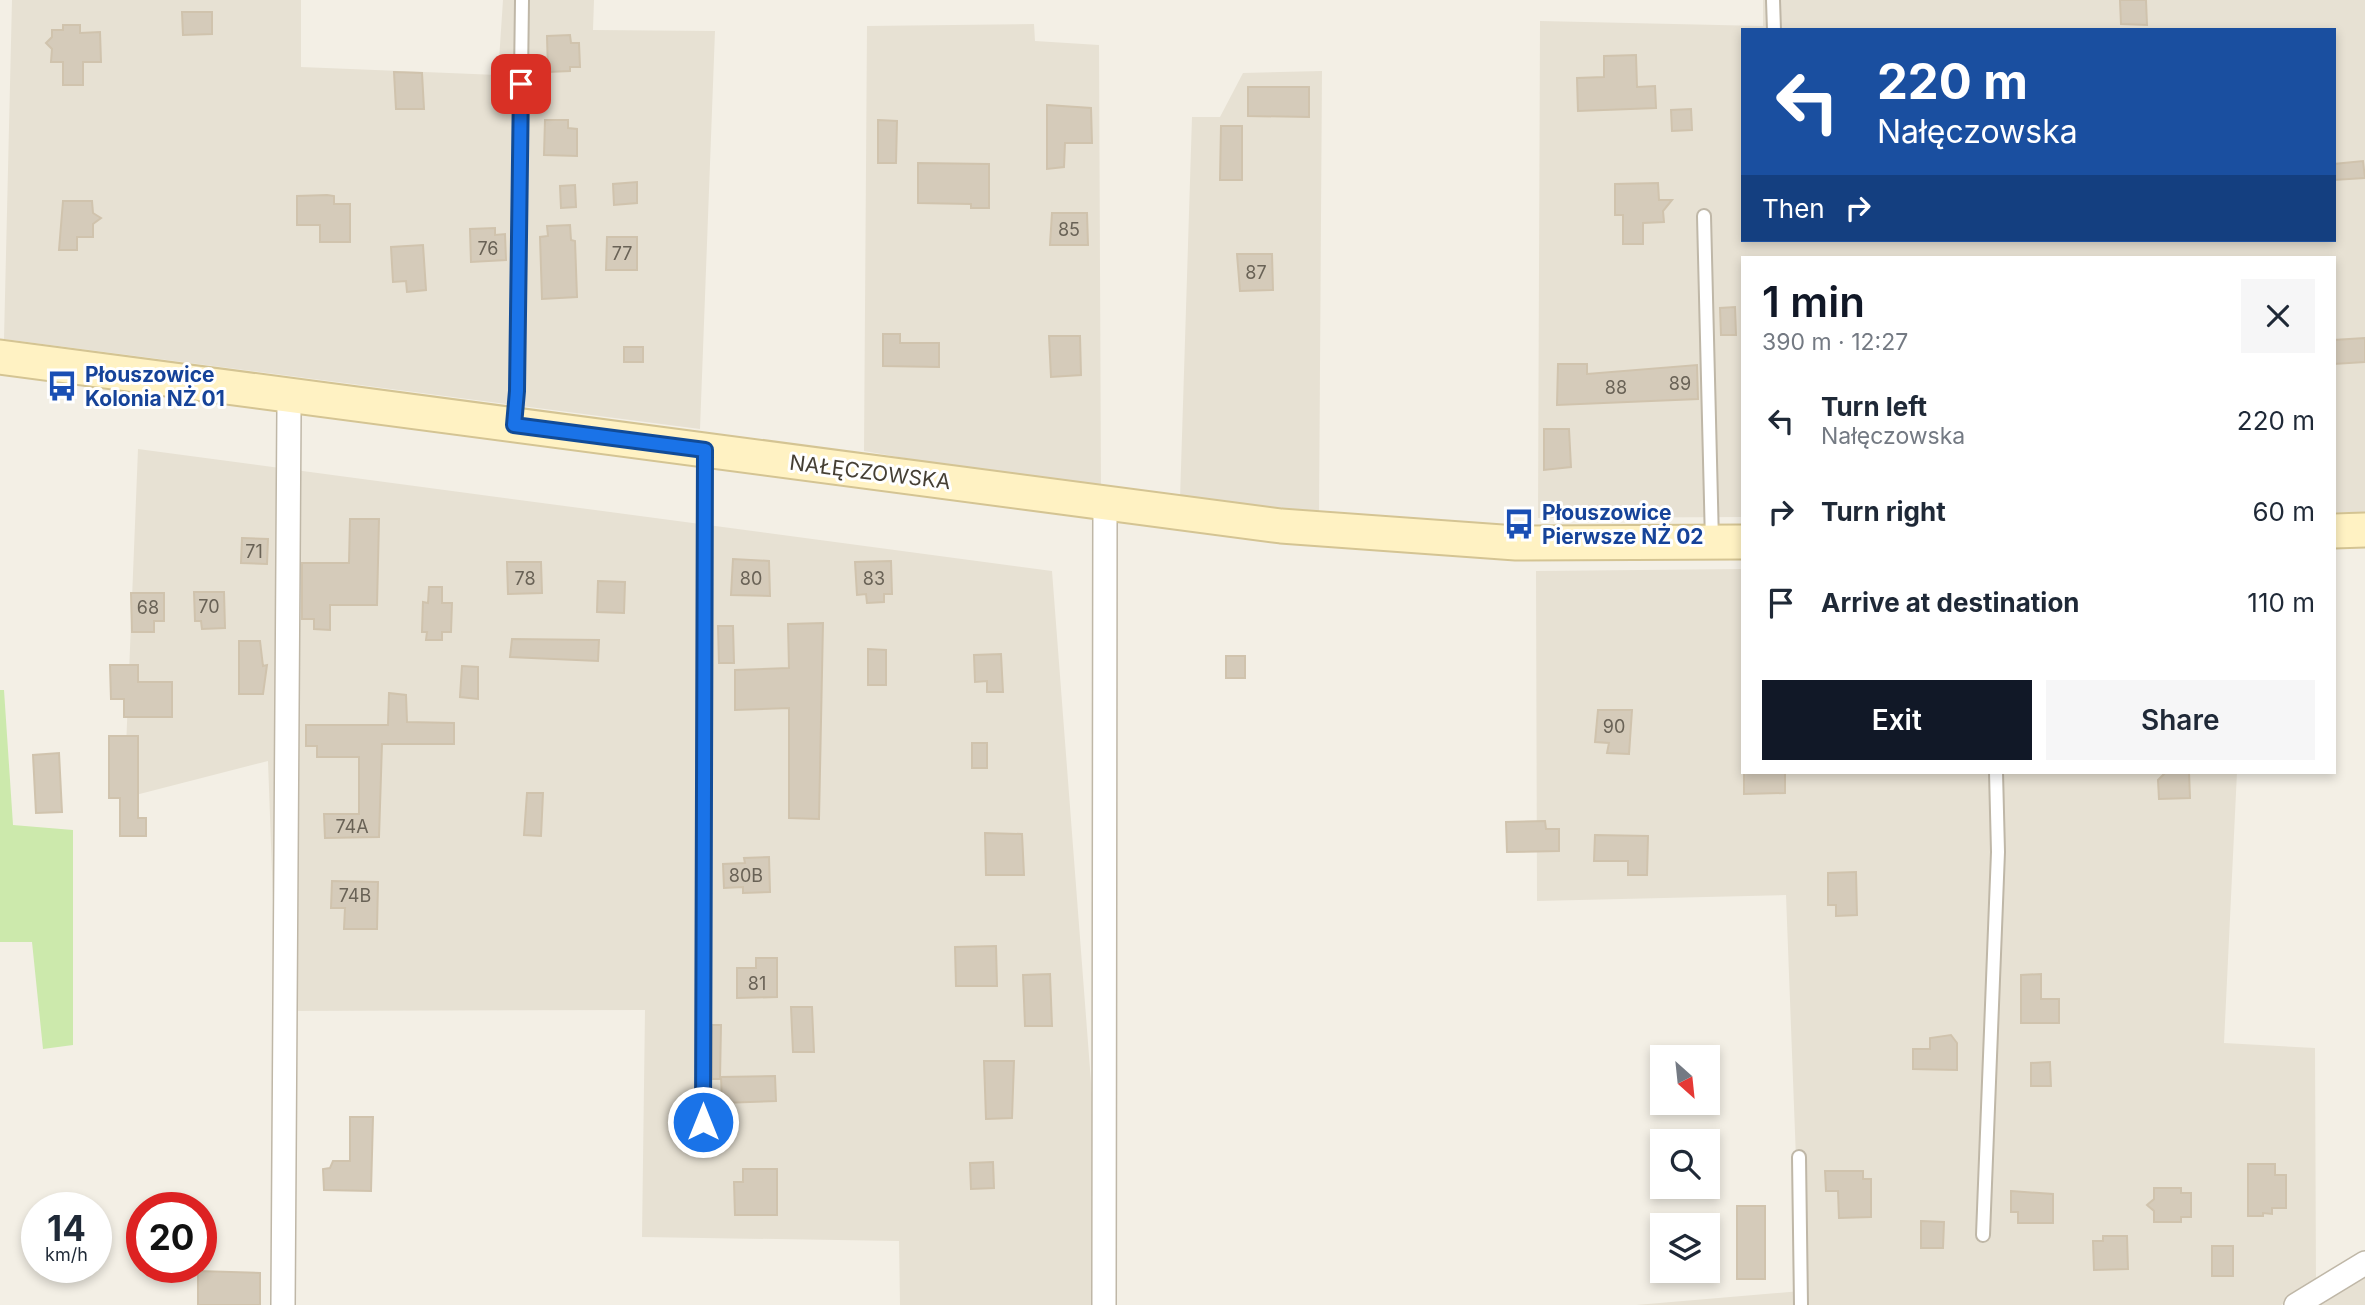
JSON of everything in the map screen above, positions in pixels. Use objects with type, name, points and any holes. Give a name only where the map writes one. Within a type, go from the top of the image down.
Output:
[{"type":"main road","name":"NAŁĘCZOWSKA","points":[[0,357],[1293,527],[1425,538],[1549,544],[1728,542]]},
{"type":"main road","points":[[2336,531],[2365,530]]},
{"type":"street","points":[[283,1305],[289,408],[292,396]]},
{"type":"street","points":[[1104,1305],[1105,503]]},
{"type":"street","points":[[2296,1305],[2365,1263]]},
{"type":"lane","points":[[514,425],[517,391],[522,0]]},
{"type":"lane","points":[[1773,0],[1774,28]]},
{"type":"lane","points":[[1704,216],[1728,542]]},
{"type":"lane","points":[[703,1122],[705,450]]},
{"type":"lane","points":[[1983,1235],[1998,852],[1996,774]]},
{"type":"lane","points":[[1799,1157],[1801,1305]]},
{"type":"shaded area","points":[[12,0],[301,0],[301,67],[498,75],[503,0],[594,0],[593,30],[715,31],[700,429],[4,339]]},
{"type":"shaded area","points":[[1763,0],[2365,0],[2365,512],[2336,512],[2336,256],[1741,256],[1741,517],[1538,518],[1540,21],[1763,26]]},
{"type":"shaded area","points":[[1034,24],[1035,41],[1099,45],[1101,492],[864,451],[867,26]]},
{"type":"shaded area","points":[[1322,71],[1319,514],[1180,500],[1192,117],[1220,117],[1243,73]]},
{"type":"shaded area","points":[[138,449],[1052,571],[1108,1305],[900,1305],[899,1241],[642,1237],[645,1010],[277,1011],[268,761],[124,798]]},
{"type":"shaded area","points":[[1741,569],[1741,774],[2237,774],[2224,1043],[2315,1048],[2316,1284],[2281,1305],[1636,1305],[1801,1291],[1786,895],[1537,901],[1536,571]]},
{"type":"shaded area","points":[[2365,1276],[2365,1305],[2317,1305]]},
{"type":"green space","points":[[0,690],[4,690],[13,825],[73,830],[73,1045],[43,1049],[32,942],[0,942]]},
{"type":"building","points":[[2120,0],[2146,0],[2147,25],[2121,24]]},
{"type":"building","points":[[182,12],[212,12],[212,34],[183,35]]},
{"type":"building","points":[[63,25],[80,25],[80,33],[100,32],[101,62],[83,62],[83,85],[63,85],[63,62],[51,62],[52,49],[46,43],[52,37],[52,30],[63,30]]},
{"type":"building","points":[[570,35],[571,43],[579,43],[580,67],[570,67],[570,71],[548,72],[547,36]]},
{"type":"building","points":[[1636,55],[1637,87],[1655,86],[1656,108],[1578,111],[1577,78],[1604,77],[1604,56]]},
{"type":"building","points":[[394,72],[422,73],[424,109],[396,109]]},
{"type":"building","points":[[1248,87],[1309,87],[1309,117],[1248,116]]},
{"type":"building","points":[[1047,105],[1091,108],[1092,143],[1065,143],[1064,167],[1047,169]]},
{"type":"building","points":[[1691,109],[1692,130],[1672,131],[1671,110]]},
{"type":"building","points":[[545,120],[568,120],[568,128],[577,129],[577,156],[544,155]]},
{"type":"building","points":[[878,120],[897,121],[896,163],[878,163]]},
{"type":"building","points":[[1221,126],[1242,126],[1242,180],[1220,180]]},
{"type":"building","points":[[2363,161],[2365,178],[2336,180],[2336,164]]},
{"type":"building","points":[[918,163],[989,164],[989,208],[971,208],[971,204],[918,203]]},
{"type":"building","points":[[637,182],[637,203],[614,205],[613,184]]},
{"type":"building","points":[[1658,183],[1659,200],[1672,200],[1663,211],[1664,222],[1643,223],[1643,244],[1623,244],[1623,215],[1615,215],[1615,184]]},
{"type":"building","points":[[575,185],[576,207],[561,208],[560,186]]},
{"type":"building","points":[[297,196],[334,196],[334,204],[350,204],[350,242],[320,242],[320,225],[297,225]]},
{"type":"building","points":[[63,201],[92,201],[93,213],[101,218],[93,224],[93,237],[77,237],[77,250],[59,250]]},
{"type":"building","points":[[1052,213],[1087,213],[1088,245],[1050,245]]},
{"type":"building","points":[[570,225],[571,240],[575,241],[577,297],[542,299],[540,237],[548,236],[547,226]]},
{"type":"building","points":[[495,228],[495,235],[505,234],[506,260],[471,262],[470,229]]},
{"type":"building","points":[[607,237],[637,237],[637,270],[606,270]]},
{"type":"building","points":[[423,245],[426,290],[407,292],[406,281],[393,282],[391,247]]},
{"type":"building","points":[[1237,254],[1272,254],[1273,290],[1240,291]]},
{"type":"building","points":[[1735,307],[1736,335],[1721,335],[1720,308]]},
{"type":"building","points":[[883,334],[900,334],[900,343],[939,343],[939,367],[883,366]]},
{"type":"building","points":[[1049,336],[1080,336],[1081,375],[1051,377]]},
{"type":"building","points":[[2365,338],[2365,362],[2336,364],[2336,340]]},
{"type":"building","points":[[624,347],[643,347],[643,362],[624,362]]},
{"type":"building","points":[[1558,364],[1587,364],[1587,374],[1697,365],[1698,399],[1557,405]]},
{"type":"building","points":[[1544,429],[1569,429],[1571,467],[1544,470]]},
{"type":"building","points":[[350,519],[379,519],[377,605],[330,605],[330,630],[314,629],[314,619],[302,619],[302,563],[349,563]]},
{"type":"building","points":[[242,538],[268,539],[267,564],[241,563]]},
{"type":"building","points":[[733,559],[769,561],[770,596],[731,595]]},
{"type":"building","points":[[891,561],[892,594],[884,594],[884,602],[867,603],[866,594],[857,595],[855,562]]},
{"type":"building","points":[[507,562],[541,562],[542,593],[508,594]]},
{"type":"building","points":[[598,581],[625,582],[624,613],[597,612]]},
{"type":"building","points":[[429,587],[442,587],[442,603],[452,603],[451,632],[442,632],[442,640],[426,640],[427,632],[422,632],[423,602],[428,603]]},
{"type":"building","points":[[194,592],[224,592],[225,628],[202,629],[201,621],[195,621]]},
{"type":"building","points":[[131,593],[164,593],[164,621],[154,621],[154,632],[132,632]]},
{"type":"building","points":[[823,623],[819,819],[789,818],[789,708],[735,710],[735,670],[789,668],[788,624]]},
{"type":"building","points":[[718,626],[733,626],[734,663],[719,663]]},
{"type":"building","points":[[512,639],[599,640],[598,661],[510,657]]},
{"type":"building","points":[[239,641],[260,641],[263,666],[267,665],[263,694],[239,694]]},
{"type":"building","points":[[868,649],[886,650],[886,685],[868,685]]},
{"type":"building","points":[[1001,654],[1003,692],[987,692],[987,681],[975,682],[974,655]]},
{"type":"building","points":[[1226,656],[1245,656],[1245,678],[1226,678]]},
{"type":"building","points":[[110,665],[138,665],[138,682],[172,682],[172,717],[124,717],[124,699],[111,699]]},
{"type":"building","points":[[462,666],[478,667],[478,699],[460,697]]},
{"type":"building","points":[[389,693],[406,695],[407,722],[454,723],[454,744],[382,744],[379,837],[325,838],[324,814],[359,814],[359,757],[317,757],[317,746],[306,746],[306,725],[388,725]]},
{"type":"building","points":[[1598,710],[1632,710],[1629,754],[1607,753],[1609,743],[1595,742]]},
{"type":"building","points":[[109,736],[138,736],[138,818],[146,818],[146,836],[120,836],[120,798],[109,798]]},
{"type":"building","points":[[972,743],[987,743],[987,768],[972,768]]},
{"type":"building","points":[[59,753],[62,812],[36,813],[33,755]]},
{"type":"building","points":[[1744,774],[1785,774],[1785,793],[1744,794]]},
{"type":"building","points":[[2164,774],[2189,774],[2190,798],[2159,799],[2158,780]]},
{"type":"building","points":[[527,793],[543,793],[541,836],[524,835]]},
{"type":"building","points":[[1545,821],[1546,829],[1559,829],[1559,851],[1507,852],[1506,822]]},
{"type":"building","points":[[985,833],[1022,834],[1024,875],[986,875]]},
{"type":"building","points":[[1595,835],[1648,836],[1647,875],[1628,875],[1628,861],[1594,861]]},
{"type":"building","points":[[769,857],[770,892],[743,893],[743,887],[724,888],[723,864],[745,863],[744,858]]},
{"type":"building","points":[[1856,872],[1857,915],[1836,916],[1836,905],[1828,905],[1828,873]]},
{"type":"building","points":[[332,881],[378,882],[377,929],[344,929],[345,908],[331,908]]},
{"type":"building","points":[[996,946],[997,986],[956,986],[955,947]]},
{"type":"building","points":[[756,958],[777,958],[777,997],[737,998],[737,968],[756,968]]},
{"type":"building","points":[[1050,974],[1052,1026],[1025,1026],[1023,975]]},
{"type":"building","points":[[2041,974],[2041,999],[2059,999],[2059,1023],[2021,1023],[2021,975]]},
{"type":"building","points":[[791,1007],[812,1007],[814,1052],[793,1052]]},
{"type":"building","points":[[712,1025],[721,1025],[720,1079],[712,1079]]},
{"type":"building","points":[[1951,1035],[1957,1043],[1957,1070],[1913,1069],[1913,1049],[1930,1049],[1930,1038]]},
{"type":"building","points":[[984,1061],[1014,1061],[1012,1118],[986,1119]]},
{"type":"building","points":[[2050,1062],[2051,1086],[2031,1086],[2031,1063]]},
{"type":"building","points":[[775,1076],[776,1101],[722,1103],[721,1077]]},
{"type":"building","points":[[350,1117],[373,1117],[371,1191],[324,1190],[323,1169],[330,1168],[333,1161],[350,1161]]},
{"type":"building","points":[[993,1162],[994,1188],[971,1189],[970,1163]]},
{"type":"building","points":[[2248,1164],[2275,1164],[2275,1175],[2286,1175],[2286,1208],[2272,1208],[2272,1214],[2263,1213],[2263,1216],[2248,1216]]},
{"type":"building","points":[[743,1169],[777,1169],[777,1215],[735,1215],[734,1182],[743,1182]]},
{"type":"building","points":[[1825,1171],[1863,1171],[1863,1179],[1871,1179],[1871,1217],[1839,1218],[1838,1191],[1826,1191]]},
{"type":"building","points":[[2154,1188],[2181,1188],[2181,1193],[2191,1193],[2191,1217],[2181,1217],[2181,1222],[2154,1222],[2154,1211],[2147,1205],[2154,1199]]},
{"type":"building","points":[[2011,1191],[2053,1194],[2053,1223],[2018,1223],[2018,1212],[2011,1212]]},
{"type":"building","points":[[1737,1206],[1765,1206],[1765,1279],[1737,1279]]},
{"type":"building","points":[[1921,1221],[1944,1222],[1943,1248],[1921,1248]]},
{"type":"building","points":[[2103,1236],[2127,1236],[2128,1269],[2094,1270],[2093,1241],[2103,1241]]},
{"type":"building","points":[[2212,1246],[2233,1246],[2233,1276],[2212,1276]]},
{"type":"building","points":[[217,1272],[260,1273],[260,1305],[198,1305],[198,1283],[217,1283]]},
{"type":"place","name":"Płouszowice Kolonia NŻ 01","points":[[62,386]]},
{"type":"place","name":"Płouszowice Pierwsze NŻ 02","points":[[1519,524]]},
{"type":"route","points":[[521,84],[517,391],[514,425],[705,450],[703,1122]]}]
